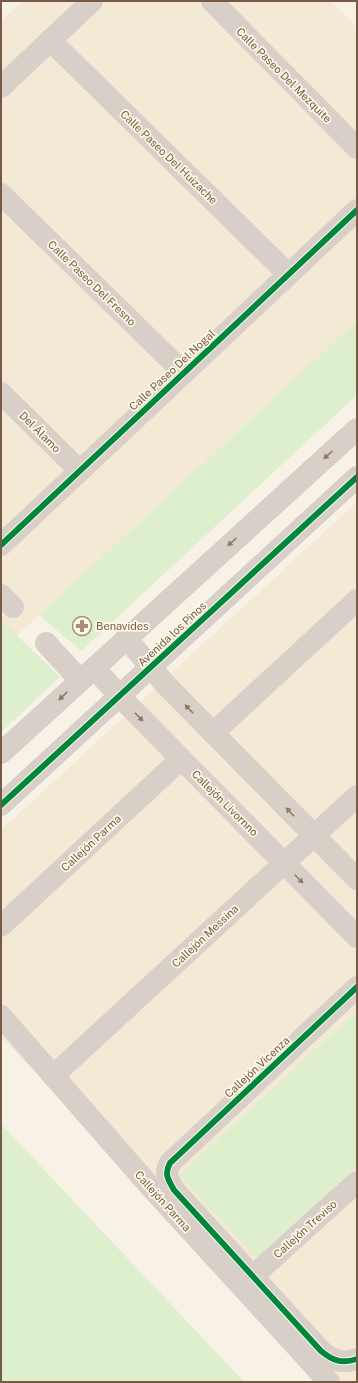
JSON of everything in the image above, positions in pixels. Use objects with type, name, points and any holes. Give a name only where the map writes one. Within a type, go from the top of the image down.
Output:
[{"type":"street","points":[[1,87],[92,1]]},
{"type":"street","name":"Calle Paseo Del Mezquite","points":[[212,1],[357,148]]},
{"type":"street","name":"Calle Paseo Del Huizache","points":[[50,40],[288,274]]},
{"type":"street","name":"Calle Paseo Del Fresno","points":[[1,194],[184,373]]},
{"type":"street","name":"Calle Paseo Del Nogal","points":[[1,545],[357,210]]},
{"type":"street","name":"Del Álamo","points":[[1,393],[80,471]]},
{"type":"street","points":[[1,754],[126,638],[357,429]]},
{"type":"street","name":"Avenida los Pinos","points":[[1,805],[357,477]]},
{"type":"street","points":[[213,733],[357,600]]},
{"type":"street","points":[[126,638],[150,668],[357,879]]},
{"type":"street","name":"Callejón Livornno","points":[[46,643],[87,674],[120,696],[357,937]]},
{"type":"street","name":"Callejón Parma","points":[[1,926],[181,759]]},
{"type":"street","name":"Callejón Messina","points":[[53,1076],[357,796]]},
{"type":"street","name":"Callejón Vicenza","points":[[253,1276],[174,1190],[166,1177],[166,1171],[170,1163],[357,987]]},
{"type":"street","name":"Callejón Parma","points":[[1,1016],[148,1184],[329,1382]]},
{"type":"street","name":"Callejón Treviso","points":[[253,1276],[357,1182]]},
{"type":"street","points":[[253,1276],[328,1357],[334,1360],[346,1362],[357,1359]]},
{"type":"shaded area","points":[[23,1],[331,1],[357,28],[357,321],[1,650],[1,21]]},
{"type":"shaded area","points":[[357,502],[357,1382],[336,1382],[1,1037],[1,830]]},
{"type":"green space","points":[[357,321],[357,395],[81,651],[39,615]]},
{"type":"green space","points":[[1,620],[60,677],[1,732]]},
{"type":"green space","points":[[357,1011],[357,1166],[256,1258],[179,1175]]},
{"type":"green space","points":[[1,1124],[244,1382],[1,1382]]},
{"type":"cycle path","points":[[1,545],[357,210]]},
{"type":"cycle path","points":[[1,805],[357,477]]},
{"type":"cycle path","points":[[357,987],[170,1163],[167,1170],[169,1180],[174,1190],[321,1351],[338,1361],[352,1361],[357,1359]]},
{"type":"place","name":"Benavides","points":[[82,626]]}]
